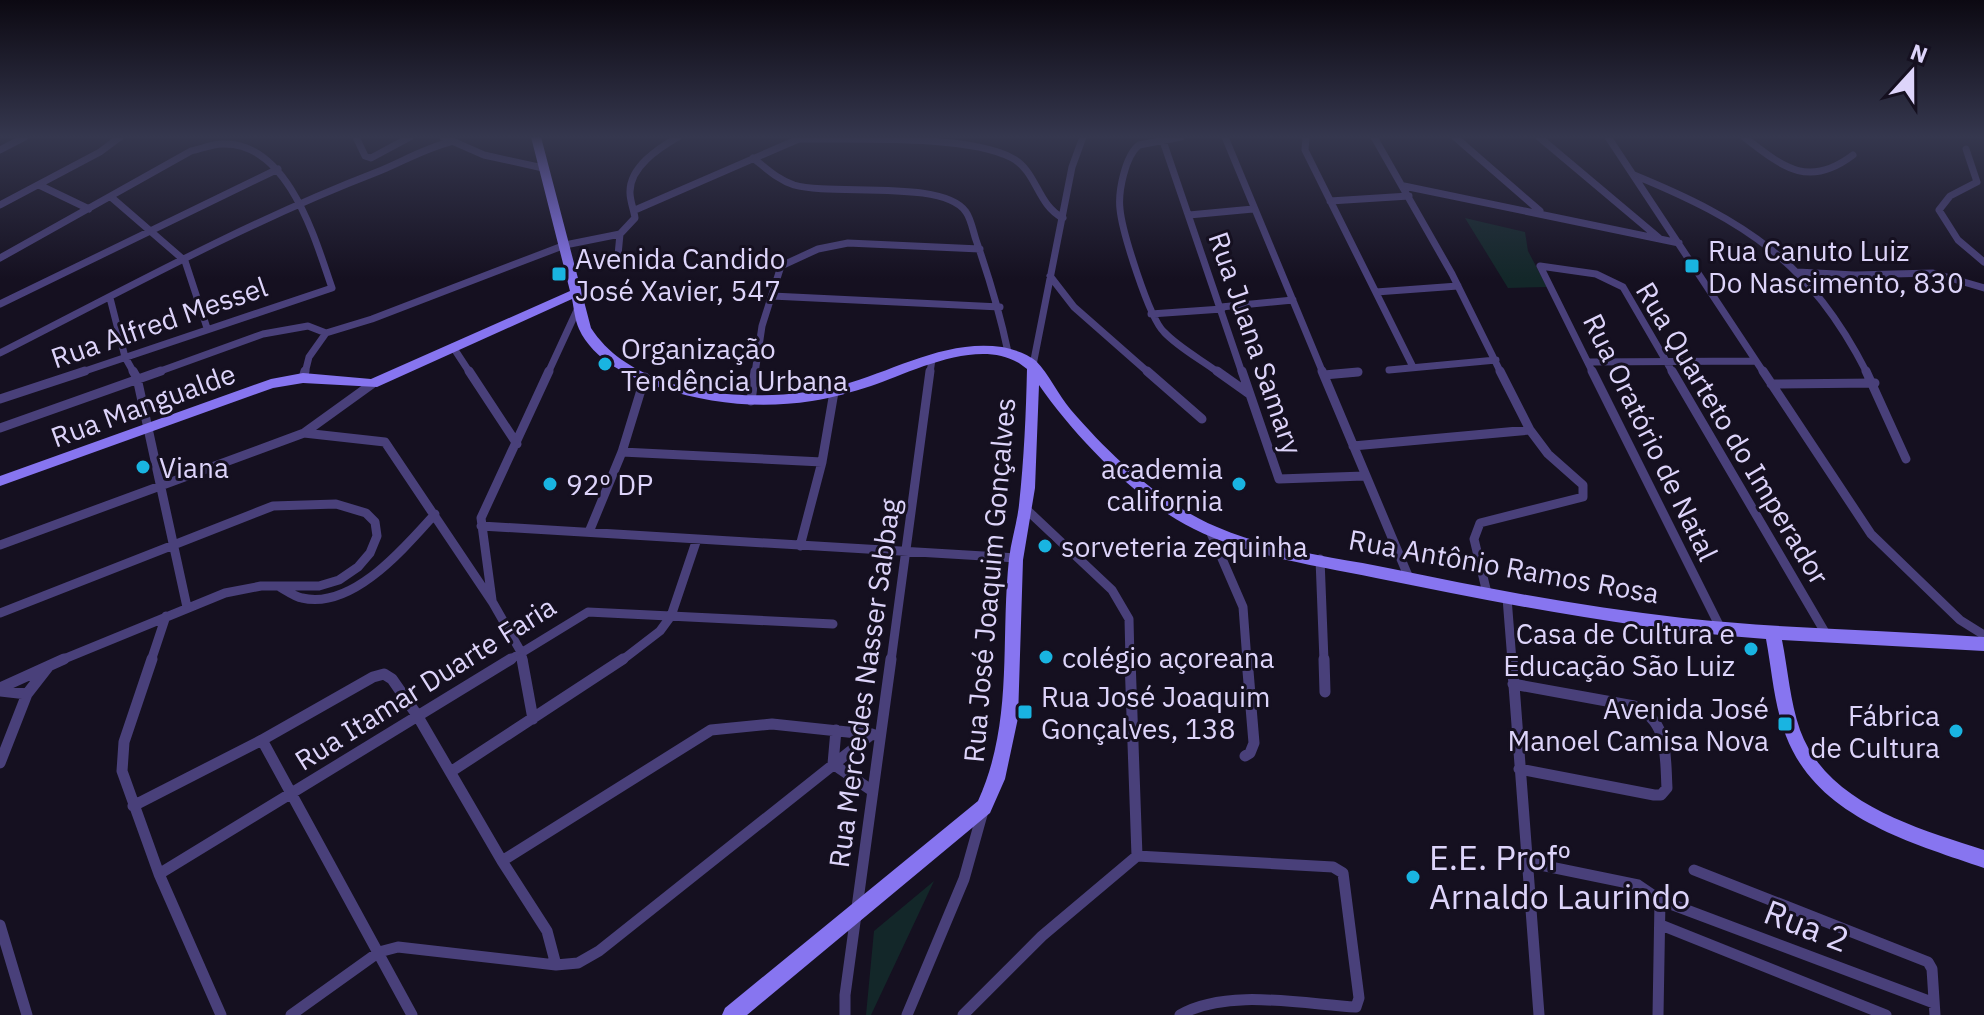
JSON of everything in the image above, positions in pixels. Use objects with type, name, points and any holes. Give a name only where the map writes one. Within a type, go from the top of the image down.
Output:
[{"type":"main road","points":[[549,184],[578,308],[591,339],[613,358],[645,377],[694,394],[751,401],[834,392],[932,359],[977,350],[1008,352],[1033,365]]},
{"type":"main road","points":[[372,384],[575,293]]},
{"type":"main road","name":"Rua José Joaquim Gonçalves","points":[[984,807],[1000,772],[1006,744],[1017,558],[1026,509],[1033,365]]},
{"type":"main road","name":"Rua Antônio Ramos Rosa","points":[[1033,365],[1065,412],[1095,442],[1144,486],[1187,519],[1210,531],[1320,559],[1507,598],[1721,629],[1984,644]]},
{"type":"main road","name":"Rua Mangualde","points":[[0,481],[271,384],[303,378],[372,384]]},
{"type":"main road","points":[[1773,633],[1793,734],[1804,756],[1824,781],[1857,806],[1895,826],[1984,859]]},
{"type":"main road","points":[[732,1015],[984,807]]},
{"type":"street","points":[[0,258],[133,184]]},
{"type":"street","points":[[0,304],[247,184]]},
{"type":"street","points":[[287,184],[297,203]]},
{"type":"street","points":[[0,353],[297,203],[346,184]]},
{"type":"street","points":[[303,378],[309,357],[326,333],[396,311],[565,245],[620,234],[632,224],[635,210],[630,192],[633,184]]},
{"type":"street","points":[[635,210],[693,184]]},
{"type":"street","points":[[794,184],[804,188],[929,194],[951,199],[965,210],[980,249],[1000,307],[1008,352]]},
{"type":"street","points":[[1034,184],[1048,209],[1063,218]]},
{"type":"street","name":"Rua José Joaquim Gonçalves","points":[[1033,365],[1069,184]]},
{"type":"street","points":[[1124,184],[1120,196],[1123,225],[1151,314],[1163,332],[1248,393]]},
{"type":"street","name":"Rua Juana Samary","points":[[1178,184],[1279,479],[1364,476]]},
{"type":"street","points":[[1243,184],[1409,578]]},
{"type":"street","points":[[1322,184],[1413,367]]},
{"type":"street","points":[[1509,184],[1541,213]]},
{"type":"street","points":[[1595,184],[1661,240]]},
{"type":"street","points":[[1640,184],[1871,534],[1960,620],[1984,635]]},
{"type":"street","points":[[1655,184],[1731,219],[1759,238],[1797,272],[1849,335],[1875,383],[1906,459]]},
{"type":"street","points":[[1977,184],[1950,196],[1939,210],[1945,225],[1980,262]]},
{"type":"street","points":[[0,205],[39,185],[89,209]]},
{"type":"street","points":[[1404,186],[1530,430],[1548,454],[1578,478],[1584,491],[1583,497],[1575,501],[1480,523],[1474,539],[1487,593]]},
{"type":"street","points":[[1404,186],[1679,243]]},
{"type":"street","points":[[0,196],[9,201]]},
{"type":"street","points":[[1330,201],[1409,196]]},
{"type":"street","points":[[111,197],[185,261],[207,328]]},
{"type":"street","name":"Rua Alfred Messel","points":[[0,399],[332,288],[297,203]]},
{"type":"street","points":[[1189,215],[1253,209]]},
{"type":"street","points":[[618,255],[620,234]]},
{"type":"street","points":[[751,401],[762,326],[781,266],[832,245],[869,243],[980,249]]},
{"type":"street","name":"Rua Quarteto do Imperador","points":[[1540,266],[1562,267],[1618,283],[1826,634]]},
{"type":"street","name":"Rua Oratório de Natal","points":[[1540,266],[1721,629]]},
{"type":"street","points":[[1797,272],[1855,275],[1933,273],[1984,288]]},
{"type":"street","points":[[1050,276],[1074,307],[1202,419]]},
{"type":"street","points":[[1376,292],[1458,286]]},
{"type":"street","points":[[772,296],[1000,307]]},
{"type":"street","points":[[110,298],[126,359],[134,375],[187,607]]},
{"type":"street","points":[[1151,314],[1293,300]]},
{"type":"street","points":[[493,603],[481,518],[578,308]]},
{"type":"street","name":"Rua Alfred Messel","points":[[0,428],[134,375],[283,329],[308,326],[326,333]]},
{"type":"street","points":[[453,347],[517,444]]},
{"type":"street","name":"Rua Mercedes Nasser Sabbag","points":[[845,1015],[876,735],[907,553],[932,359]]},
{"type":"street","points":[[1389,370],[1496,360]]},
{"type":"street","points":[[1590,362],[1755,361]]},
{"type":"street","points":[[1324,375],[1358,372]]},
{"type":"street","points":[[589,532],[622,452],[645,377]]},
{"type":"street","points":[[1771,384],[1875,383]]},
{"type":"street","points":[[0,545],[304,433],[372,384]]},
{"type":"street","points":[[800,546],[822,462],[834,392]]},
{"type":"street","points":[[1353,446],[1530,430]]},
{"type":"street","points":[[304,433],[385,442],[391,446],[493,603],[521,652],[533,719]]},
{"type":"street","points":[[622,452],[822,462]]},
{"type":"street","points":[[0,613],[260,510],[298,502],[348,505],[363,510],[378,531],[375,544],[354,571],[325,587],[244,588],[187,607],[50,665],[0,690]]},
{"type":"street","points":[[1026,509],[1112,590],[1129,619],[1137,856]]},
{"type":"street","points":[[280,587],[291,597],[302,601],[331,598],[350,590],[394,559],[435,514]]},
{"type":"street","points":[[481,526],[1017,558]]},
{"type":"street","points":[[1210,531],[1243,607],[1254,743],[1250,753],[1245,756]]},
{"type":"street","points":[[452,771],[618,663],[660,631],[671,616],[697,539]]},
{"type":"street","points":[[1320,559],[1325,692]]},
{"type":"street","points":[[1507,598],[1539,1015]]},
{"type":"street","name":"Rua Itamar Duarte Faria","points":[[159,874],[588,612],[833,624]]},
{"type":"street","points":[[166,616],[122,757],[122,771],[159,874],[221,1015]]},
{"type":"street","points":[[1960,620],[1984,627]]},
{"type":"street","points":[[1954,642],[1960,620]]},
{"type":"street","points":[[0,763],[27,694],[50,665]]},
{"type":"street","points":[[133,806],[379,675],[392,679],[452,771],[502,861],[547,931],[556,965]]},
{"type":"street","points":[[1513,684],[1634,706],[1652,713],[1661,726],[1667,788],[1661,795],[1654,795],[1519,769]]},
{"type":"street","points":[[0,690],[27,694]]},
{"type":"street","points":[[502,861],[711,730],[757,723],[876,735]]},
{"type":"street","points":[[833,764],[836,730]]},
{"type":"street","points":[[291,1015],[379,952],[412,947],[556,965],[578,963],[599,951],[833,764],[876,735]]},
{"type":"street","points":[[262,740],[294,793],[412,1015]]},
{"type":"street","points":[[833,764],[871,790]]},
{"type":"street","name":"Rua José Joaquim Gonçalves","points":[[907,1015],[964,879],[984,807]]},
{"type":"street","points":[[963,1015],[1042,936],[1137,856],[1333,867],[1343,873],[1359,998],[1356,1007],[1231,1000],[1199,1004],[1180,1015]]},
{"type":"street","name":"Rua 2","points":[[1526,862],[1638,885],[1660,900],[1935,1009],[1932,969],[1924,960],[1694,870]]},
{"type":"street","points":[[1658,1015],[1660,900]]},
{"type":"street","points":[[0,925],[27,1015]]},
{"type":"street","points":[[1661,925],[1886,1015]]},
{"type":"green space","points":[[1465,218],[1525,232],[1528,251],[1547,287],[1508,288]]},
{"type":"green space","points":[[934,881],[871,1015],[866,1015],[874,931]]},
{"type":"place","name":"Rua Canuto Luiz Do Nascimento, 830","points":[[1692,266]]},
{"type":"place","name":"Avenida Candido José Xavier, 547","points":[[559,274]]},
{"type":"place","name":"Organização Tendência Urbana","points":[[605,364]]},
{"type":"place","name":"Viana","points":[[143,467]]},
{"type":"place","name":"92º DP","points":[[550,484]]},
{"type":"place","name":"academia california","points":[[1239,484]]},
{"type":"place","name":"sorveteria zequinha","points":[[1045,546]]},
{"type":"place","name":"Casa de Cultura e Educação São Luiz","points":[[1751,649]]},
{"type":"place","name":"colégio açoreana","points":[[1046,657]]},
{"type":"place","name":"Rua José Joaquim Gonçalves, 138","points":[[1025,712]]},
{"type":"place","name":"Avenida José Manoel Camisa Nova","points":[[1785,724]]},
{"type":"place","name":"Fábrica de Cultura","points":[[1956,731]]},
{"type":"place","name":"E.E. Profº Arnaldo Laurindo","points":[[1413,877]]}]
